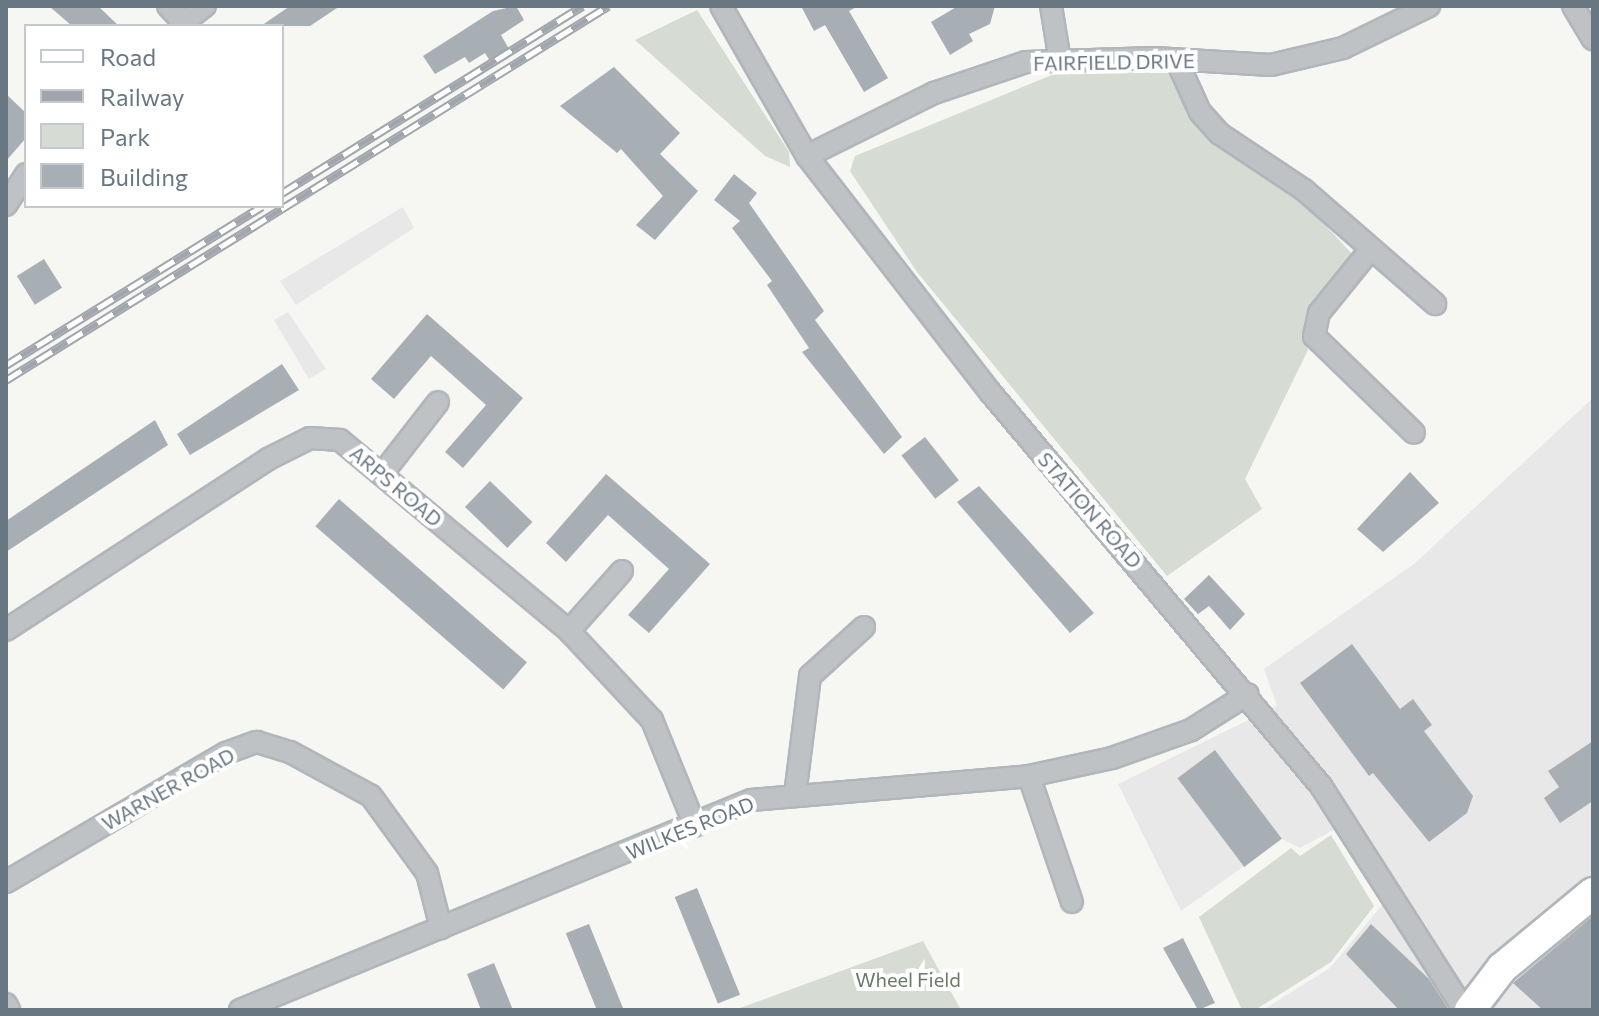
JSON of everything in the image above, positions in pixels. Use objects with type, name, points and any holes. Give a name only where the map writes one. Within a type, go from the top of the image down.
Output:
[{"type":"street","points":[[168,6],[181,24],[205,6]]},
{"type":"street","name":"STATION ROAD","points":[[721,6],[807,156],[990,392],[1248,694],[1321,786],[1464,1010]]},
{"type":"street","points":[[1051,6],[1060,61]]},
{"type":"street","name":"FAIRFIELD DRIVE","points":[[807,156],[974,76],[1060,61],[1176,59],[1271,65],[1317,56],[1429,6]]},
{"type":"street","points":[[1573,6],[1593,39]]},
{"type":"street","points":[[1176,59],[1200,112],[1220,134],[1304,190],[1435,304]]},
{"type":"street","points":[[6,205],[24,177]]},
{"type":"street","points":[[1370,250],[1319,313],[1314,336],[1414,433]]},
{"type":"street","points":[[382,474],[438,402]]},
{"type":"street","name":"ARPS ROAD","points":[[6,630],[310,438],[340,440],[569,631],[652,720],[695,826]]},
{"type":"street","points":[[569,631],[622,571]]},
{"type":"street","points":[[795,795],[810,676],[864,627]]},
{"type":"street","name":"WILKES ROAD","points":[[240,1010],[695,826],[751,800],[1029,776],[1112,758],[1191,730],[1248,694]]},
{"type":"street","name":"WARNER ROAD","points":[[6,882],[226,753],[257,742],[290,752],[371,796],[427,873],[441,928]]},
{"type":"street","points":[[1029,776],[1072,902]]},
{"type":"street","points":[[1470,1010],[1502,968],[1593,893]]},
{"type":"street","points":[[286,990],[291,1010]]},
{"type":"street","points":[[6,1004],[9,1010]]},
{"type":"shaded area","points":[[403,207],[414,228],[296,305],[280,281]]},
{"type":"shaded area","points":[[288,312],[326,369],[309,379],[274,320]]},
{"type":"shaded area","points":[[1593,398],[1593,1010],[1496,1010],[1483,992],[1462,1010],[1263,1010],[1330,968],[1382,905],[1335,829],[1300,848],[1282,839],[1181,911],[1118,784],[1277,706],[1264,669],[1414,564]]},
{"type":"green space","points":[[697,10],[789,152],[790,167],[765,156],[635,40]]},
{"type":"green space","points":[[1059,72],[1174,73],[1196,120],[1231,156],[1294,192],[1355,257],[1303,330],[1308,350],[1245,479],[1262,509],[1167,576],[917,272],[850,171],[855,156]]},
{"type":"green space","points":[[1331,835],[1374,906],[1331,962],[1255,1010],[1242,1010],[1199,917],[1291,848],[1300,856]]},
{"type":"green space","name":"Wheel Field","points":[[923,941],[961,1010],[735,1010]]},
{"type":"building","points":[[49,6],[98,6],[117,24],[70,24]]},
{"type":"building","points":[[290,6],[340,6],[310,26],[264,24]]},
{"type":"building","points":[[516,6],[524,20],[501,35],[509,49],[490,61],[485,53],[469,63],[465,57],[435,74],[423,56],[493,11]]},
{"type":"building","points":[[801,6],[858,6],[849,11],[888,78],[864,92],[825,25],[814,31]]},
{"type":"building","points":[[958,6],[995,6],[990,24],[969,34],[973,41],[950,55],[931,22]]},
{"type":"building","points":[[614,67],[680,133],[660,154],[698,191],[655,240],[636,225],[663,196],[621,149],[617,153],[560,106]]},
{"type":"building","points":[[6,94],[24,111],[24,140],[6,161]]},
{"type":"building","points":[[734,174],[757,193],[749,203],[824,311],[815,320],[902,437],[884,454],[802,352],[809,348],[767,285],[772,281],[732,228],[740,221],[714,200]]},
{"type":"building","points":[[44,259],[62,288],[35,305],[17,276]]},
{"type":"building","points":[[427,314],[523,398],[463,468],[445,452],[486,405],[431,356],[394,399],[371,379]]},
{"type":"building","points":[[282,364],[299,390],[190,455],[177,434]]},
{"type":"building","points":[[155,420],[168,445],[6,552],[6,521]]},
{"type":"building","points":[[925,437],[959,480],[935,499],[901,455]]},
{"type":"building","points":[[1410,472],[1439,503],[1383,552],[1357,529]]},
{"type":"building","points":[[606,474],[710,564],[649,633],[628,615],[669,569],[608,515],[566,562],[546,543]]},
{"type":"building","points":[[490,481],[532,522],[507,548],[465,507]]},
{"type":"building","points":[[979,486],[1094,613],[1070,633],[957,502]]},
{"type":"building","points":[[339,499],[527,662],[503,690],[315,526]]},
{"type":"building","points":[[1209,575],[1245,614],[1230,630],[1209,606],[1198,614],[1184,599]]},
{"type":"building","points":[[1352,644],[1400,709],[1413,699],[1432,725],[1424,731],[1473,796],[1467,813],[1429,842],[1373,773],[1369,776],[1300,683]]},
{"type":"building","points":[[1593,741],[1593,801],[1560,823],[1544,798],[1559,787],[1548,771]]},
{"type":"building","points":[[1215,750],[1282,839],[1244,867],[1177,778]]},
{"type":"building","points":[[697,888],[740,995],[718,1004],[675,897]]},
{"type":"building","points":[[1593,916],[1593,1010],[1543,1010],[1513,983]]},
{"type":"building","points":[[589,924],[623,1009],[597,1010],[566,933]]},
{"type":"building","points":[[1371,924],[1429,979],[1449,1010],[1399,1010],[1346,954]]},
{"type":"building","points":[[1183,938],[1215,1003],[1198,1010],[1163,948]]},
{"type":"building","points":[[494,963],[513,1010],[481,1010],[467,974]]},
{"type":"railway","points":[[284,192],[582,6]]},
{"type":"railway","points":[[284,207],[608,6]]},
{"type":"railway","points":[[6,365],[259,208]]},
{"type":"railway","points":[[6,380],[283,208]]}]
